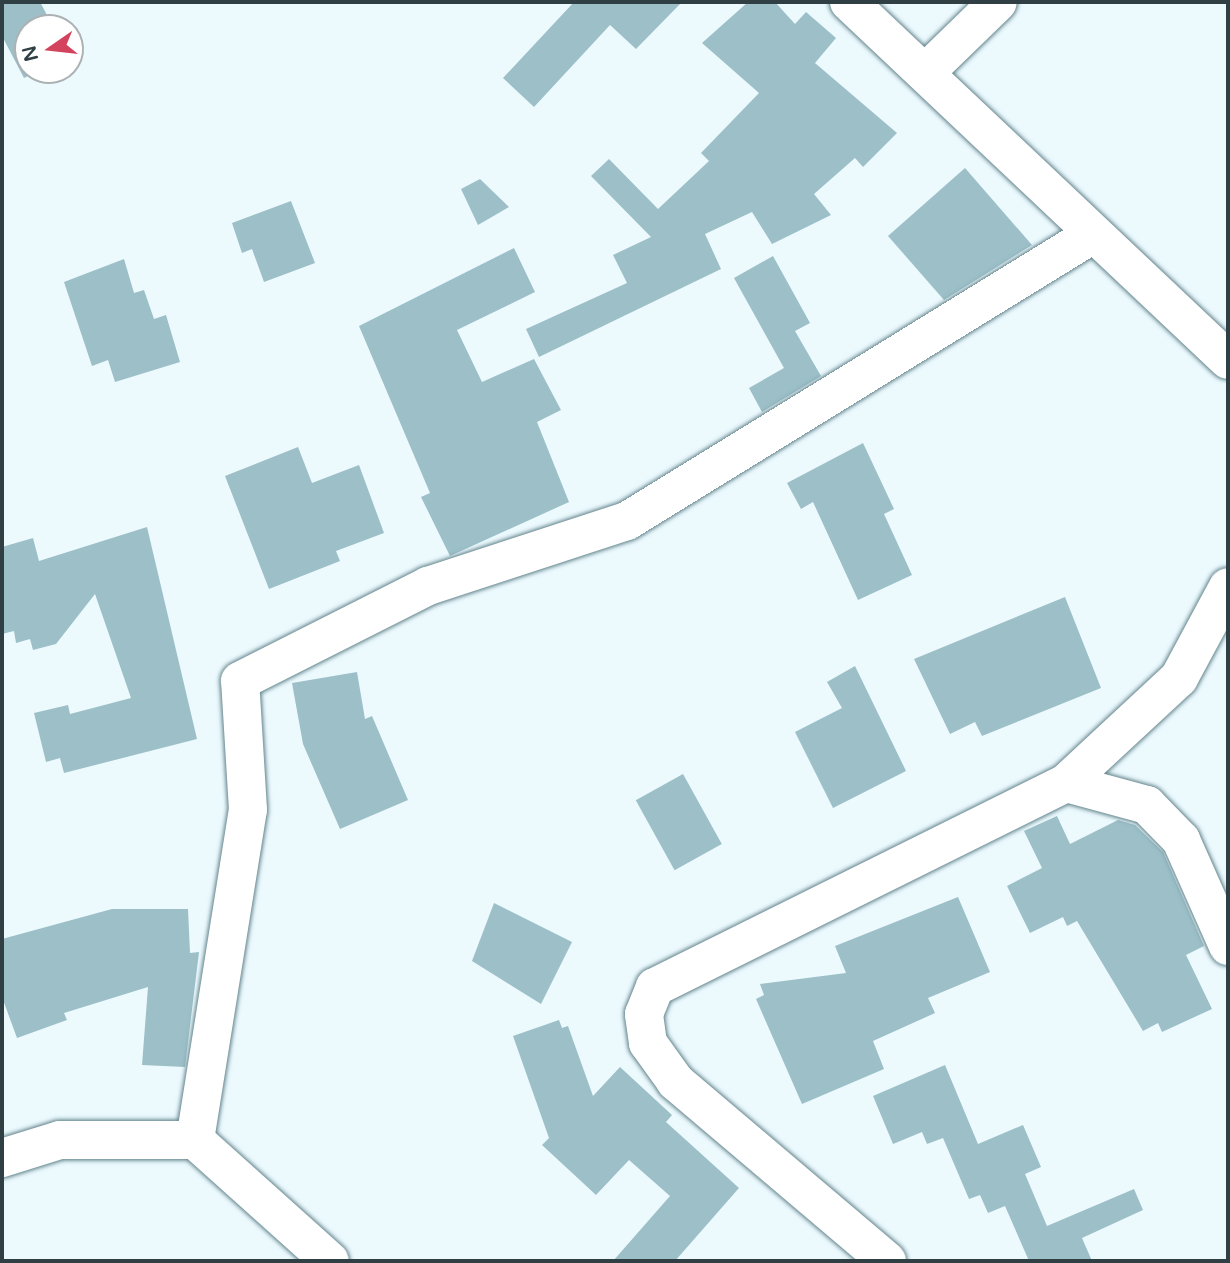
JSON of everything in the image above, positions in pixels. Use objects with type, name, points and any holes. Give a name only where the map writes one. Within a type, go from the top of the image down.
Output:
[{"type":"street","points":[[849,2],[926,72],[1090,236],[1228,360]]},
{"type":"street","points":[[926,72],[998,2]]},
{"type":"street","points":[[195,1140],[247,810],[240,681],[428,586],[627,521],[1090,236]]},
{"type":"street","points":[[887,1261],[676,1082],[648,1043],[644,1014],[655,987],[713,953],[1066,783],[1179,678],[1228,587]]},
{"type":"street","points":[[1066,783],[1147,805],[1181,840],[1228,946]]},
{"type":"street","points":[[2,1158],[60,1140],[195,1140],[330,1261]]},
{"type":"building","points":[[2,2],[40,2],[46,14],[14,14],[14,59],[2,36]]},
{"type":"building","points":[[574,2],[682,2],[636,49],[610,25],[534,107],[503,78]]},
{"type":"building","points":[[748,2],[775,2],[795,24],[806,12],[836,38],[815,63],[897,133],[863,167],[855,158],[814,194],[831,215],[772,244],[752,212],[705,234],[721,269],[539,357],[526,329],[627,283],[613,255],[651,237],[591,176],[609,159],[658,209],[709,161],[701,153],[759,93],[702,43]]},
{"type":"building","points":[[965,168],[1032,245],[944,300],[888,236]]},
{"type":"building","points":[[480,179],[509,207],[478,225],[461,189]]},
{"type":"building","points":[[291,201],[315,263],[264,282],[252,249],[242,253],[232,223]]},
{"type":"building","points":[[514,248],[535,292],[457,330],[482,382],[534,359],[561,410],[537,422],[569,502],[450,556],[421,497],[430,493],[359,326]]},
{"type":"building","points":[[773,256],[810,323],[795,331],[821,376],[762,412],[749,388],[784,368],[734,278]]},
{"type":"building","points":[[124,259],[134,293],[144,290],[154,319],[166,315],[180,362],[115,382],[108,360],[92,366],[64,282]]},
{"type":"building","points":[[863,443],[894,509],[884,514],[912,575],[858,600],[813,502],[801,509],[787,483]]},
{"type":"building","points":[[298,447],[312,483],[359,465],[384,533],[336,551],[340,561],[269,589],[225,476]]},
{"type":"building","points":[[147,527],[197,739],[64,773],[60,758],[46,762],[34,713],[68,705],[70,714],[131,698],[95,594],[56,644],[33,650],[30,639],[16,643],[14,631],[2,634],[2,547],[33,538],[39,561]]},
{"type":"building","points":[[1065,597],[1101,688],[982,736],[975,722],[950,734],[914,659]]},
{"type":"building","points":[[855,666],[906,771],[833,808],[795,732],[842,708],[827,682]]},
{"type":"building","points":[[357,672],[365,719],[372,716],[408,800],[340,829],[303,744],[292,683]]},
{"type":"building","points":[[683,774],[722,844],[675,870],[636,800]]},
{"type":"building","points":[[1057,816],[1070,844],[1118,820],[1135,825],[1163,852],[1204,946],[1186,955],[1212,1009],[1162,1032],[1158,1023],[1143,1031],[1077,921],[1067,926],[1063,917],[1030,933],[1007,886],[1042,868],[1024,831]]},
{"type":"building","points":[[958,897],[990,972],[928,998],[935,1013],[873,1041],[884,1069],[802,1104],[756,999],[764,995],[760,984],[846,973],[835,946]]},
{"type":"building","points":[[494,903],[572,942],[541,1004],[472,961]]},
{"type":"building","points":[[112,909],[188,909],[190,953],[199,952],[185,1067],[142,1065],[148,987],[64,1013],[67,1020],[17,1038],[2,997],[2,939]]},
{"type":"building","points":[[559,1020],[562,1028],[568,1026],[593,1096],[620,1067],[672,1115],[666,1122],[739,1188],[675,1261],[613,1261],[670,1196],[629,1160],[596,1195],[542,1145],[549,1138],[513,1036]]},
{"type":"building","points":[[945,1065],[978,1144],[1023,1125],[1041,1167],[1025,1174],[1047,1226],[1134,1189],[1143,1210],[1082,1238],[1092,1261],[1029,1261],[1005,1206],[988,1213],[980,1195],[969,1199],[943,1138],[927,1144],[922,1132],[893,1144],[873,1096]]}]
